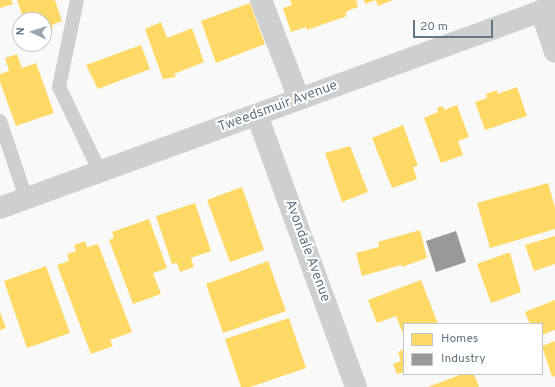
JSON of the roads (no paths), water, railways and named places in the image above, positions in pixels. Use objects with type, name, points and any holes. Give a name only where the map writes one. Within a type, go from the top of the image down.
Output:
[{"type":"street","points":[[261,0],[299,99]]},
{"type":"street","name":"Tweedsmuir Avenue","points":[[0,208],[548,8]]},
{"type":"street","points":[[548,8],[555,52]]},
{"type":"street","name":"Avondale Avenue","points":[[257,115],[356,387]]},
{"type":"lane","points":[[77,0],[59,87],[100,172]]},
{"type":"lane","points":[[0,121],[26,198]]}]
